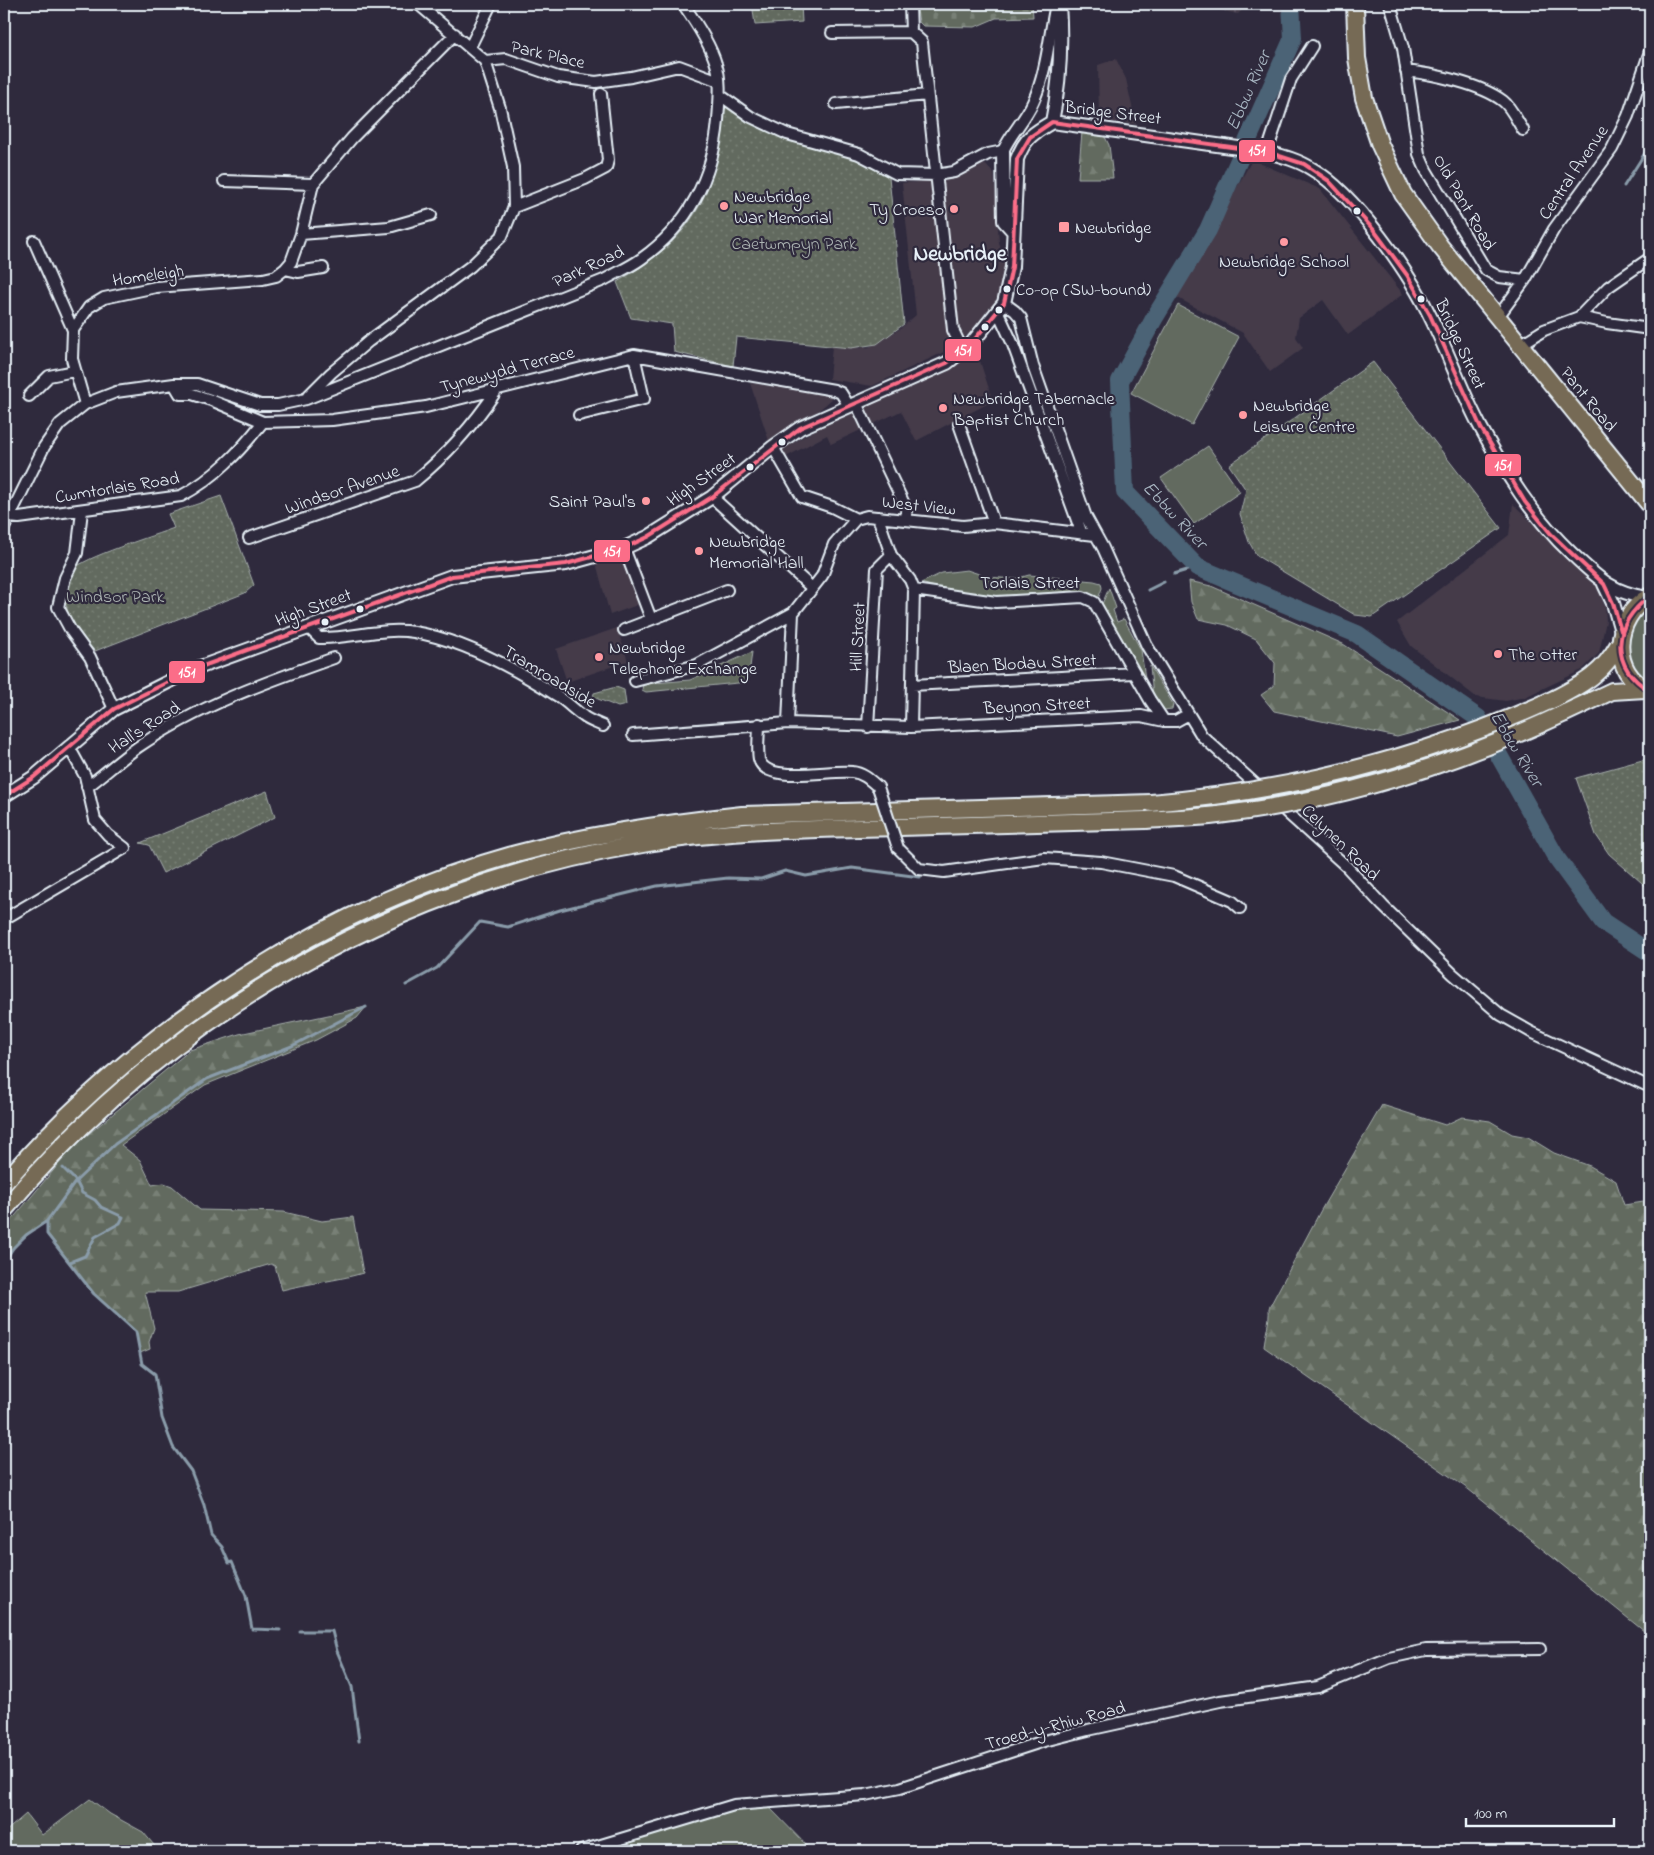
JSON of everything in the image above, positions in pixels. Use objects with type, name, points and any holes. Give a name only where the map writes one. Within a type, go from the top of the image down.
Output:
[{"type":"main road","name":"Pant Road","points":[[1355,4],[1356,58],[1364,98],[1380,145],[1403,194],[1440,246],[1650,505]]},
{"type":"main road","points":[[4,1183],[24,1159],[108,1078],[154,1038],[192,1011],[264,964],[317,935],[400,896],[460,873],[516,854],[563,844],[676,822],[742,814],[1151,803],[1214,798],[1278,788],[1364,768],[1448,742],[1556,698],[1601,671],[1620,638],[1632,610],[1648,597]]},
{"type":"main road","points":[[1620,638],[1625,668],[1636,682],[1648,690]]},
{"type":"main road","points":[[4,1210],[76,1131],[137,1076],[185,1038],[297,965],[355,934],[442,898],[521,871],[580,855],[650,842],[712,835],[788,830],[1146,820],[1218,815],[1328,796],[1410,774],[1458,758],[1612,691],[1648,690]]},
{"type":"street","points":[[306,399],[331,373],[369,341],[471,266],[502,236],[514,207],[513,167],[500,108],[485,61],[418,4]]},
{"type":"street","points":[[470,47],[491,4]]},
{"type":"street","name":"Park Road","points":[[4,528],[44,447],[60,424],[85,404],[116,392],[174,384],[197,384],[260,405],[278,405],[306,399],[604,280],[642,259],[677,227],[694,204],[702,188],[714,152],[720,95],[716,63],[695,21],[683,4]]},
{"type":"street","points":[[910,4],[911,32]]},
{"type":"street","points":[[1052,122],[1059,85],[1061,26],[1057,4]]},
{"type":"street","points":[[1013,230],[1004,221],[1003,152],[1008,138],[1030,110],[1035,99],[1042,76],[1057,4]]},
{"type":"street","name":"Old Pant Road","points":[[1390,4],[1398,27],[1418,154],[1486,270],[1499,277],[1525,280]]},
{"type":"street","points":[[832,33],[911,32],[922,42],[953,330],[963,352]]},
{"type":"street","points":[[285,269],[291,262],[301,234],[314,184],[352,138],[455,34]]},
{"type":"street","points":[[1262,151],[1291,79],[1312,46]]},
{"type":"street","name":"Central Avenue","points":[[1525,280],[1554,229],[1612,149],[1628,116],[1650,51]]},
{"type":"street","name":"Park Place","points":[[485,61],[506,59],[558,77],[596,82],[631,77],[679,66],[719,81]]},
{"type":"street","points":[[1406,71],[1420,72],[1477,88],[1495,97],[1504,102],[1523,130]]},
{"type":"street","points":[[514,207],[585,179],[606,168],[608,160],[600,94]]},
{"type":"street","points":[[836,104],[927,94]]},
{"type":"street","points":[[720,95],[751,117],[787,134],[858,154],[897,174],[936,175],[954,172],[988,154],[1003,152]]},
{"type":"street","name":"Bridge Street","points":[[1052,122],[1262,151],[1295,160],[1321,174],[1360,214],[1384,243],[1423,302],[1481,428],[1525,502],[1551,534],[1604,584],[1625,594],[1648,597]]},
{"type":"street","name":"High Street","points":[[4,796],[34,777],[114,709],[192,670],[452,576],[566,564],[624,548],[648,537],[712,497],[773,447],[800,428],[947,363],[963,352],[1001,308],[1012,267],[1017,159],[1023,144],[1036,131],[1052,122]]},
{"type":"street","points":[[224,181],[314,184]]},
{"type":"street","points":[[301,234],[389,227],[430,214]]},
{"type":"street","points":[[34,241],[73,330],[72,359],[85,404]]},
{"type":"street","points":[[1520,346],[1544,330],[1579,317],[1608,287],[1650,258]]},
{"type":"street","name":"Homeleigh","points":[[73,330],[89,307],[104,298],[156,287],[263,279],[276,276],[285,269],[298,272],[323,268]]},
{"type":"street","points":[[1498,318],[1525,280]]},
{"type":"street","points":[[1001,308],[1082,534]]},
{"type":"street","name":"Celynen Road","points":[[1001,308],[1015,311],[1021,318],[1033,366],[1072,482],[1095,536],[1147,646],[1187,715],[1208,742],[1347,868],[1453,974],[1501,1014],[1531,1032],[1650,1087]]},
{"type":"street","points":[[1579,317],[1650,329]]},
{"type":"street","points":[[579,415],[644,399],[634,354]]},
{"type":"street","name":"Tynewydd Terrace","points":[[174,384],[180,394],[192,394],[211,400],[262,422],[332,420],[426,407],[634,354],[834,390],[841,393],[853,404]]},
{"type":"street","points":[[29,396],[49,376],[74,371]]},
{"type":"street","name":"Windsor Avenue","points":[[249,538],[415,481],[434,465],[479,416],[497,390]]},
{"type":"street","points":[[853,404],[906,508],[907,519]]},
{"type":"street","name":"Cwmtorlais Road","points":[[9,517],[19,518],[181,496],[198,488],[240,451],[262,422]]},
{"type":"street","points":[[959,424],[994,523]]},
{"type":"street","name":"West View","points":[[773,447],[802,498],[832,507],[856,518],[907,519],[962,526],[994,523],[1095,536]]},
{"type":"street","points":[[712,497],[812,588]]},
{"type":"street","points":[[82,510],[77,553],[65,578],[58,607],[71,632],[90,657],[114,709]]},
{"type":"street","points":[[878,517],[892,556],[910,580],[914,590],[910,727]]},
{"type":"street","points":[[635,681],[697,665],[794,613],[822,576],[834,544],[856,518]]},
{"type":"street","points":[[624,548],[651,619]]},
{"type":"street","name":"Hill Street","points":[[868,727],[877,569],[892,556]]},
{"type":"street","name":"Bridge Street","points":[[1604,584],[1614,603],[1620,638]]},
{"type":"street","points":[[624,630],[727,590]]},
{"type":"street","name":"Torlais Street","points":[[914,590],[996,602],[1083,597],[1094,602],[1134,673],[1164,721]]},
{"type":"street","points":[[634,735],[788,723],[794,613]]},
{"type":"street","name":"Tramroadside","points":[[308,627],[319,638],[334,638],[379,631],[412,632],[446,639],[505,664],[559,696],[584,717],[603,726]]},
{"type":"street","name":"Hall's Road","points":[[87,787],[138,747],[194,714],[265,682],[334,658]]},
{"type":"street","name":"Blaen Blodau Street","points":[[912,685],[1134,673]]},
{"type":"street","points":[[1164,721],[1176,721],[1187,715]]},
{"type":"street","name":"Beynon Street","points":[[788,723],[910,727],[1140,716],[1164,721]]},
{"type":"street","points":[[759,724],[759,759],[762,766],[773,774],[852,772],[867,776],[878,787],[898,848],[919,869],[944,872],[1044,858],[1101,862],[1174,876],[1232,901],[1240,908]]},
{"type":"street","points":[[4,919],[124,848],[108,835],[95,820],[84,776],[69,747]]},
{"type":"street","name":"Troed-y-Rhiw Road","points":[[582,1851],[734,1805],[865,1794],[900,1788],[1044,1741],[1088,1730],[1157,1717],[1220,1701],[1318,1687],[1369,1665],[1409,1652],[1426,1650],[1540,1650]]},
{"type":"shaded area","points":[[1191,4],[1248,4],[1238,14]]},
{"type":"shaded area","points":[[1116,59],[1126,79],[1136,124],[1099,120],[1098,65]]},
{"type":"shaded area","name":"Newbridge School","points":[[1252,160],[1320,189],[1403,294],[1348,335],[1323,300],[1299,318],[1296,337],[1303,348],[1270,372],[1243,333],[1176,297]]},
{"type":"shaded area","points":[[981,164],[986,165],[994,174],[999,242],[1005,266],[1004,280],[997,299],[983,323],[948,350],[872,386],[829,379],[832,346],[869,347],[900,329],[916,315],[902,183],[943,180]]},
{"type":"shaded area","points":[[975,346],[993,401],[916,441],[901,411],[831,444],[827,435],[786,457],[782,449],[845,413]]},
{"type":"shaded area","points":[[750,383],[829,393],[832,399],[811,417],[769,441]]},
{"type":"shaded area","points":[[1513,504],[1597,585],[1605,607],[1606,621],[1599,653],[1582,670],[1525,697],[1506,701],[1476,697],[1411,646],[1397,622],[1509,535]]},
{"type":"shaded area","points":[[618,557],[623,560],[640,604],[610,615],[596,563]]},
{"type":"shaded area","points":[[617,628],[628,661],[567,682],[556,649]]},
{"type":"green space","points":[[747,4],[801,4],[802,22],[755,25],[753,10]]},
{"type":"green space","points":[[916,4],[1032,4],[1033,17],[996,18],[975,27],[923,26],[919,22]]},
{"type":"green space","name":"Caetwmpyn Park","points":[[729,105],[853,158],[889,177],[904,324],[877,344],[851,348],[736,337],[733,366],[674,352],[672,324],[631,318],[617,282],[655,257],[684,229],[696,213],[713,174],[718,150],[722,112]]},
{"type":"green space","points":[[1082,132],[1105,137],[1109,145],[1113,178],[1078,178]]},
{"type":"green space","points":[[1178,305],[1239,337],[1192,425],[1131,393]]},
{"type":"green space","points":[[1373,362],[1501,528],[1372,617],[1355,615],[1257,556],[1249,542],[1240,514],[1246,490],[1229,465]]},
{"type":"green space","points":[[1208,446],[1240,492],[1194,524],[1161,478]]},
{"type":"green space","name":"Windsor Park","points":[[221,496],[254,585],[245,593],[95,651],[74,624],[66,603],[67,581],[73,570],[104,553],[174,528],[168,514]]},
{"type":"green space","points":[[967,570],[988,577],[1015,579],[1029,575],[1094,581],[1101,583],[1102,588],[1098,599],[1084,592],[998,598],[946,590],[921,583],[942,573]]},
{"type":"green space","points":[[1189,581],[1211,586],[1343,644],[1460,720],[1397,737],[1274,711],[1261,695],[1274,686],[1275,663],[1256,639],[1227,625],[1198,619],[1191,602]]},
{"type":"green space","points":[[1109,588],[1116,608],[1113,610],[1117,622],[1124,619],[1141,650],[1146,686],[1102,604]]},
{"type":"green space","points":[[1650,608],[1650,681],[1640,674],[1634,666],[1630,656],[1629,645],[1630,634],[1634,624]]},
{"type":"green space","points":[[752,652],[748,682],[646,692],[642,690],[643,684],[690,680]]},
{"type":"green space","points":[[1150,666],[1173,704],[1172,709],[1164,710],[1153,696]]},
{"type":"green space","points":[[616,687],[624,690],[626,705],[618,707],[593,697],[594,693]]},
{"type":"green space","points":[[1650,758],[1650,890],[1609,854],[1596,835],[1576,778]]},
{"type":"green space","points":[[267,791],[275,817],[163,873],[149,845],[140,843]]},
{"type":"green space","points":[[366,1007],[357,1018],[316,1040],[205,1085],[121,1145],[140,1160],[152,1185],[164,1183],[172,1186],[200,1210],[284,1212],[322,1221],[353,1217],[363,1273],[282,1290],[275,1266],[271,1264],[178,1292],[145,1292],[154,1328],[149,1342],[150,1349],[140,1353],[136,1332],[94,1294],[47,1234],[47,1222],[23,1239],[4,1262],[4,1229],[74,1146],[190,1050],[239,1034]]},
{"type":"green space","points":[[1382,1105],[1445,1125],[1462,1117],[1490,1121],[1512,1134],[1528,1137],[1554,1153],[1590,1166],[1616,1181],[1624,1205],[1650,1201],[1650,1636],[1468,1489],[1264,1347],[1269,1308],[1321,1210]]},
{"type":"green space","points":[[90,1799],[110,1814],[143,1832],[159,1851],[4,1851],[4,1833],[26,1814],[42,1835]]},
{"type":"green space","points":[[767,1805],[812,1851],[602,1851],[724,1812]]},
{"type":"waterway","name":"Ebbw River","points":[[1291,4],[1293,38],[1208,230],[1155,317],[1120,381],[1125,492],[1197,567],[1357,634],[1478,718],[1557,859],[1603,922],[1650,953]]},
{"type":"waterway","points":[[1624,186],[1650,145]]},
{"type":"waterway","points":[[1174,574],[1197,567]]},
{"type":"waterway","points":[[1148,590],[1164,582]]},
{"type":"waterway","points":[[406,985],[437,968],[480,922],[508,927],[560,910],[657,886],[728,878],[761,879],[785,871],[806,876],[852,868],[920,877]]},
{"type":"waterway","points":[[4,1262],[13,1248],[26,1235],[47,1221],[76,1181],[115,1144],[207,1079],[292,1046],[366,1007]]},
{"type":"waterway","points":[[63,1168],[76,1181],[82,1193],[95,1200],[101,1207],[123,1217],[120,1223],[95,1237],[85,1256],[70,1262]]},
{"type":"waterway","points":[[47,1221],[47,1234],[94,1294],[136,1332],[142,1364],[155,1374],[162,1418],[173,1447],[191,1471],[204,1505],[211,1535],[222,1547],[229,1563],[232,1562],[246,1596],[252,1629],[280,1630]]},
{"type":"waterway","points":[[300,1631],[332,1631],[337,1651],[352,1687],[359,1741]]},
{"type":"transit line","name":"151","points":[[1052,122],[1267,152],[1304,164],[1329,181],[1373,229],[1407,275],[1430,315],[1481,428],[1525,502],[1551,534],[1604,584],[1613,603],[1621,631]]},
{"type":"transit line","name":"151","points":[[4,796],[34,777],[114,709],[192,670],[452,576],[566,564],[624,548],[648,537],[712,497],[800,428],[947,363],[971,344],[1004,303],[1012,267],[1017,159],[1030,137],[1052,122]]},
{"type":"transit line","name":"151","points":[[1650,596],[1628,619],[1620,644],[1622,657],[1627,669],[1636,681],[1650,691]]},
{"type":"place","name":"Newbridge War Memorial","points":[[724,206]]},
{"type":"place","name":"Ty Croeso","points":[[954,209]]},
{"type":"place","name":"Newbridge","points":[[1064,227]]},
{"type":"place","name":"Newbridge School","points":[[1284,242]]},
{"type":"place","name":"Co-op (SW-bound)","points":[[1007,289]]},
{"type":"place","name":"Newbridge Tabernacle Baptist Church","points":[[943,408]]},
{"type":"place","name":"Newbridge Leisure Centre","points":[[1243,415]]},
{"type":"place","name":"Saint Paul's","points":[[646,501]]},
{"type":"place","name":"Newbridge Memorial Hall","points":[[699,551]]},
{"type":"place","name":"The Otter","points":[[1498,654]]},
{"type":"place","name":"Newbridge Telephone Exchange","points":[[599,657]]},
{"type":"district","name":"Newbridge","points":[[960,252]]}]
